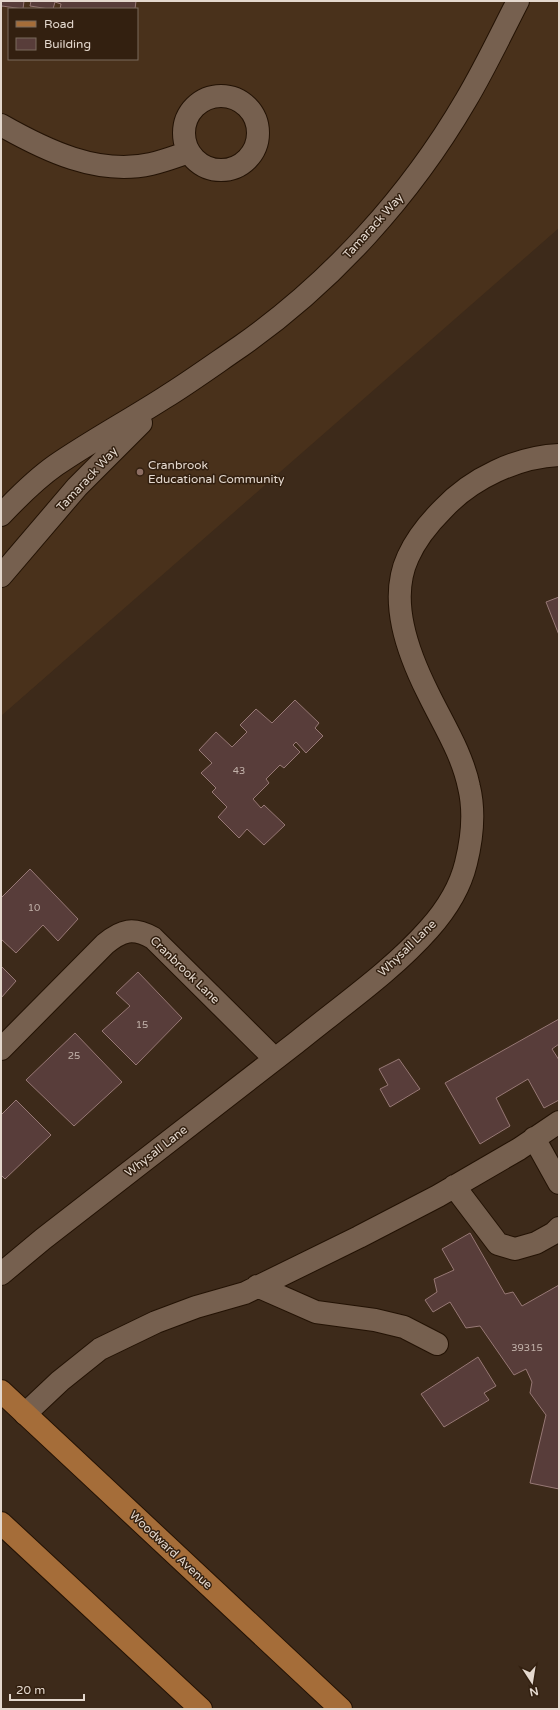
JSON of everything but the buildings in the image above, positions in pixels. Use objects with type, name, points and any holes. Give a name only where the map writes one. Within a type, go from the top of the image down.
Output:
[{"type":"main road","name":"Woodward Avenue","points":[[1,1391],[341,1709]]},
{"type":"main road","points":[[1,1523],[201,1709]]},
{"type":"street","name":"Tamarack Way","points":[[1,514],[20,495],[55,466],[167,397],[266,327],[324,277],[367,234],[411,182],[447,132],[467,100],[518,1]]},
{"type":"street","points":[[1,124],[46,148],[69,157],[113,166],[151,164],[189,152]]},
{"type":"street","name":"Tamarack Way","points":[[4,564],[77,487],[167,397]]},
{"type":"street","name":"Whysall Lane","points":[[1,1274],[43,1239],[275,1059],[394,963],[423,936],[448,905],[456,891],[466,862],[472,832],[469,786],[461,760],[451,736],[428,692],[412,655],[402,617],[400,588],[402,573],[416,541],[438,514],[453,499],[470,486],[508,466],[535,458],[559,455]]},
{"type":"street","name":"Cranbrook Lane","points":[[1,1049],[105,944],[120,933],[128,931],[145,934],[153,938],[275,1059]]},
{"type":"street","points":[[25,1414],[60,1381],[100,1349],[156,1322],[196,1307],[245,1293],[359,1236],[454,1186],[559,1122]]},
{"type":"street","points":[[534,1138],[559,1183]]},
{"type":"street","points":[[454,1186],[498,1244],[515,1249],[536,1243],[554,1233],[559,1228]]},
{"type":"street","points":[[257,1286],[316,1312],[375,1320],[404,1327],[436,1344]]},
{"type":"shaded area","name":"Cranbrook Educational Community","points":[[1,1],[559,1],[559,228],[1,716]]},
{"type":"place","name":"Cranbrook Educational Community","points":[[140,472]]}]
